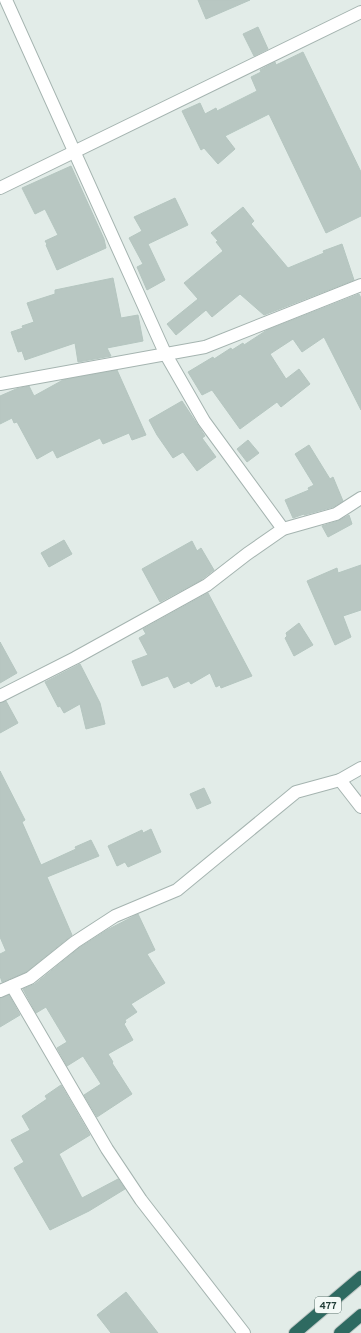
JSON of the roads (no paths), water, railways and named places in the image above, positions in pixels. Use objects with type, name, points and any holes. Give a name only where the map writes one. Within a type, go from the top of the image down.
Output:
[{"type":"highway","name":"477","points":[[295,1333],[361,1277]]},
{"type":"highway","name":"477","points":[[340,1333],[361,1315]]},
{"type":"street","points":[[6,0],[165,353],[204,421],[283,529]]},
{"type":"street","points":[[0,188],[361,12]]},
{"type":"street","points":[[0,384],[165,353],[205,347],[361,285]]},
{"type":"street","points":[[0,696],[75,658],[207,585],[247,554],[283,529],[336,514],[361,498]]},
{"type":"street","points":[[0,992],[30,978],[75,942],[115,916],[177,890],[296,792],[340,780],[361,768]]},
{"type":"street","points":[[340,780],[361,806]]},
{"type":"street","points":[[12,986],[107,1149],[141,1200],[241,1332]]}]
